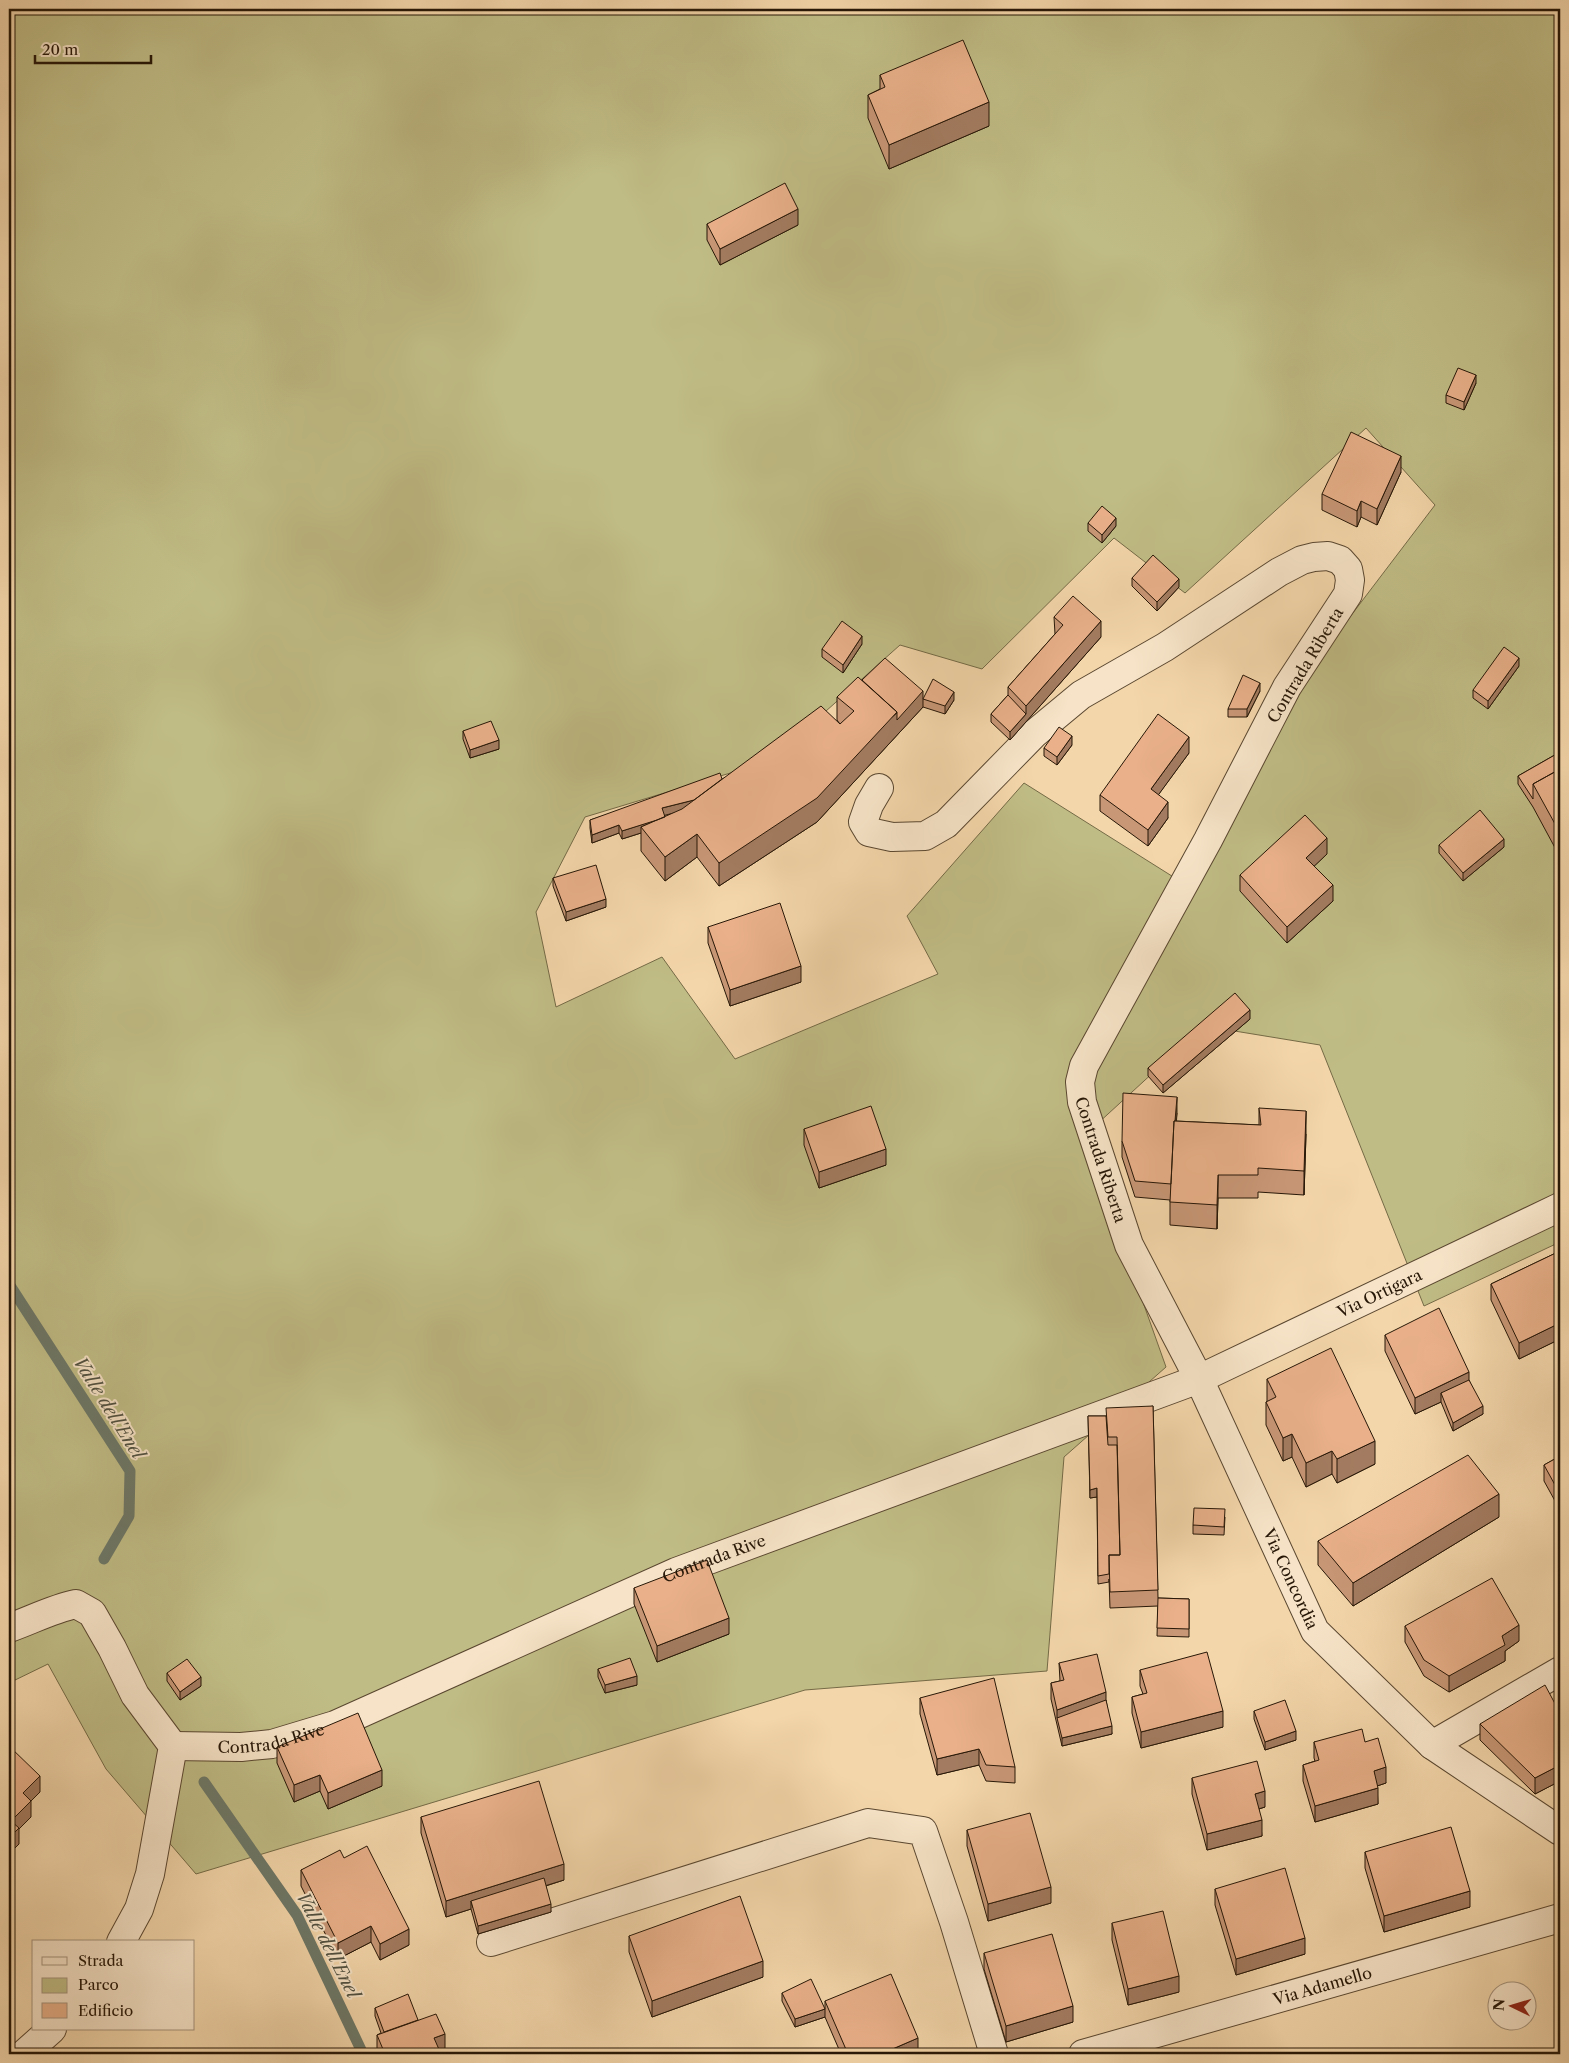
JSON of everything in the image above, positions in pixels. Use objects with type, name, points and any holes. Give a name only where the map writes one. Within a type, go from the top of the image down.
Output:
[{"type":"street","name":"Contrada Riberta","points":[[879,788],[868,805],[863,822],[856,831],[892,837],[926,836],[946,824],[1034,734],[1080,695],[1165,647],[1280,572],[1302,560],[1314,556],[1328,556],[1340,560],[1348,569],[1350,580],[1348,594],[1287,687],[1208,840],[1084,1066],[1080,1082],[1082,1102],[1129,1245],[1199,1379]]},
{"type":"street","name":"Via Ortigara","points":[[1199,1379],[1560,1207]]},
{"type":"street","name":"Via Concordia","points":[[1199,1379],[1315,1631],[1432,1745],[1560,1831]]},
{"type":"street","name":"Contrada Rive","points":[[173,1746],[241,1747],[272,1744],[335,1725],[676,1572],[1199,1379]]},
{"type":"street","points":[[9,1628],[32,1620],[56,1608],[76,1604],[92,1613],[135,1695],[173,1746],[150,1874],[139,1908],[122,1940]]},
{"type":"street","points":[[1432,1745],[1560,1671]]},
{"type":"street","points":[[491,1942],[868,1823],[923,1831],[954,1922],[994,2054]]},
{"type":"street","name":"Via Adamello","points":[[1083,2054],[1560,1918]]},
{"type":"street","points":[[24,2054],[51,2030]]},
{"type":"green space","points":[[9,9],[1560,9],[1560,1242],[1424,1306],[1320,1045],[1204,1026],[1084,1136],[1166,1367],[1064,1457],[1047,1671],[805,1690],[196,1874],[106,1769],[48,1664],[9,1683]],"holes":[[[1366,428],[1435,505],[1343,626],[1175,878],[1024,783],[907,916],[938,974],[735,1059],[662,957],[556,1007],[536,912],[585,817],[770,761],[900,645],[982,669],[1114,538],[1185,593]]]},
{"type":"building","points":[[963,40],[989,102],[889,145],[868,95],[885,87],[880,75]]},
{"type":"building","points":[[785,183],[798,209],[720,249],[707,224]]},
{"type":"building","points":[[1458,368],[1476,375],[1464,402],[1446,395]]},
{"type":"building","points":[[1351,432],[1401,456],[1377,509],[1361,501],[1357,511],[1322,494]]},
{"type":"building","points":[[1102,506],[1116,518],[1102,535],[1088,523]]},
{"type":"building","points":[[1153,555],[1179,579],[1157,602],[1132,578]]},
{"type":"building","points":[[1073,596],[1101,621],[1026,706],[1008,687],[1063,625],[1054,617]]},
{"type":"building","points":[[842,621],[862,636],[843,665],[822,649]]},
{"type":"building","points":[[1504,647],[1519,658],[1488,701],[1473,690]]},
{"type":"building","points":[[885,658],[923,691],[897,720],[897,712],[862,680]]},
{"type":"building","points":[[1243,675],[1260,683],[1247,709],[1228,709]]},
{"type":"building","points":[[858,677],[897,712],[817,798],[719,863],[697,834],[665,857],[641,827],[682,809],[821,706],[840,724],[854,711],[837,697]]},
{"type":"building","points":[[933,679],[954,692],[945,706],[923,699]]},
{"type":"building","points":[[1008,695],[1026,714],[1010,732],[991,714]]},
{"type":"building","points":[[1158,714],[1189,737],[1151,789],[1168,802],[1148,830],[1100,795]]},
{"type":"building","points":[[491,721],[499,740],[470,750],[463,731]]},
{"type":"building","points":[[1059,727],[1072,736],[1057,757],[1044,748]]},
{"type":"building","points":[[1560,752],[1560,769],[1533,784],[1533,799],[1518,776]]},
{"type":"building","points":[[1560,769],[1560,833],[1533,784]]},
{"type":"building","points":[[720,773],[722,779],[694,800],[662,808],[665,817],[622,831],[619,825],[592,835],[590,820]]},
{"type":"building","points":[[1480,810],[1504,839],[1463,873],[1439,845]]},
{"type":"building","points":[[1305,815],[1327,838],[1306,858],[1333,885],[1287,927],[1240,875]]},
{"type":"building","points":[[596,865],[606,899],[566,912],[553,878]]},
{"type":"building","points":[[780,903],[801,966],[730,990],[708,927]]},
{"type":"building","points":[[1235,993],[1250,1010],[1163,1085],[1148,1068]]},
{"type":"building","points":[[1123,1093],[1177,1097],[1171,1184],[1135,1181],[1122,1141]]},
{"type":"building","points":[[871,1106],[886,1149],[819,1172],[804,1129]]},
{"type":"building","points":[[1259,1108],[1306,1111],[1304,1171],[1258,1168],[1258,1175],[1218,1175],[1217,1205],[1170,1202],[1174,1121],[1261,1125]]},
{"type":"building","points":[[1560,1251],[1560,1323],[1519,1343],[1491,1284]]},
{"type":"building","points":[[1439,1308],[1469,1372],[1415,1398],[1385,1335]]},
{"type":"building","points":[[1331,1348],[1375,1441],[1337,1459],[1332,1451],[1306,1463],[1292,1434],[1283,1438],[1266,1402],[1276,1397],[1267,1379]]},
{"type":"building","points":[[1469,1380],[1483,1406],[1453,1423],[1441,1393]]},
{"type":"building","points":[[1153,1406],[1158,1590],[1110,1592],[1109,1555],[1120,1555],[1117,1437],[1108,1437],[1106,1408]]},
{"type":"building","points":[[1088,1416],[1106,1416],[1108,1445],[1117,1445],[1120,1555],[1109,1555],[1109,1574],[1098,1576],[1097,1488],[1090,1490]]},
{"type":"building","points":[[1468,1455],[1499,1494],[1353,1583],[1318,1541]]},
{"type":"building","points":[[1560,1456],[1560,1494],[1544,1465]]},
{"type":"building","points":[[1194,1508],[1225,1509],[1224,1527],[1193,1525]]},
{"type":"building","points":[[707,1560],[729,1618],[657,1646],[634,1588]]},
{"type":"building","points":[[1492,1578],[1519,1625],[1502,1636],[1505,1645],[1449,1676],[1424,1660],[1405,1626]]},
{"type":"building","points":[[1158,1598],[1189,1599],[1189,1629],[1157,1628]]},
{"type":"building","points":[[1207,1652],[1223,1711],[1141,1732],[1132,1697],[1147,1693],[1140,1670]]},
{"type":"building","points":[[1097,1654],[1106,1692],[1057,1710],[1051,1683],[1064,1680],[1059,1663]]},
{"type":"building","points":[[630,1658],[637,1676],[605,1685],[598,1669]]},
{"type":"building","points":[[187,1659],[201,1677],[180,1692],[167,1673]]},
{"type":"building","points":[[994,1678],[1015,1767],[986,1765],[979,1749],[937,1759],[920,1698]]},
{"type":"building","points":[[1545,1685],[1560,1713],[1560,1765],[1535,1778],[1480,1724]]},
{"type":"building","points":[[1106,1700],[1112,1726],[1062,1738],[1057,1718]]},
{"type":"building","points":[[1285,1700],[1296,1731],[1265,1742],[1254,1711]]},
{"type":"building","points":[[358,1713],[382,1770],[328,1793],[320,1775],[294,1785],[277,1747]]},
{"type":"building","points":[[1362,1729],[1365,1742],[1378,1738],[1386,1767],[1374,1771],[1378,1788],[1315,1806],[1303,1765],[1319,1760],[1314,1742]]},
{"type":"building","points":[[9,1746],[40,1776],[23,1793],[31,1801],[11,1821],[19,1828],[9,1838]]},
{"type":"building","points":[[1257,1761],[1265,1791],[1255,1794],[1262,1820],[1207,1834],[1192,1778]]},
{"type":"building","points":[[539,1781],[564,1864],[446,1901],[421,1817]]},
{"type":"building","points":[[1030,1813],[1051,1887],[988,1904],[967,1830]]},
{"type":"building","points":[[1451,1827],[1470,1891],[1384,1916],[1365,1852]]},
{"type":"building","points":[[367,1846],[409,1929],[380,1944],[371,1926],[338,1943],[301,1870],[340,1850],[344,1858]]},
{"type":"building","points":[[1285,1868],[1305,1938],[1236,1959],[1215,1889]]},
{"type":"building","points":[[544,1878],[551,1904],[478,1926],[471,1901]]},
{"type":"building","points":[[740,1896],[763,1961],[652,2001],[629,1936]]},
{"type":"building","points":[[1163,1911],[1179,1976],[1128,1989],[1112,1923]]},
{"type":"building","points":[[1052,1934],[1073,2006],[1006,2026],[984,1953]]},
{"type":"building","points":[[891,1974],[918,2038],[881,2054],[848,2054],[825,2001]]},
{"type":"building","points":[[811,1979],[825,2009],[795,2019],[782,1993]]},
{"type":"building","points":[[408,1994],[418,2020],[384,2032],[375,2008]]},
{"type":"building","points":[[436,2014],[445,2034],[434,2038],[441,2054],[385,2054],[377,2035]]},
{"type":"waterway","name":"Valle dell'Enel","points":[[9,1284],[130,1471],[129,1516],[104,1559]]},
{"type":"waterway","name":"Valle dell'Enel","points":[[204,1782],[297,1915],[363,2054]]}]
